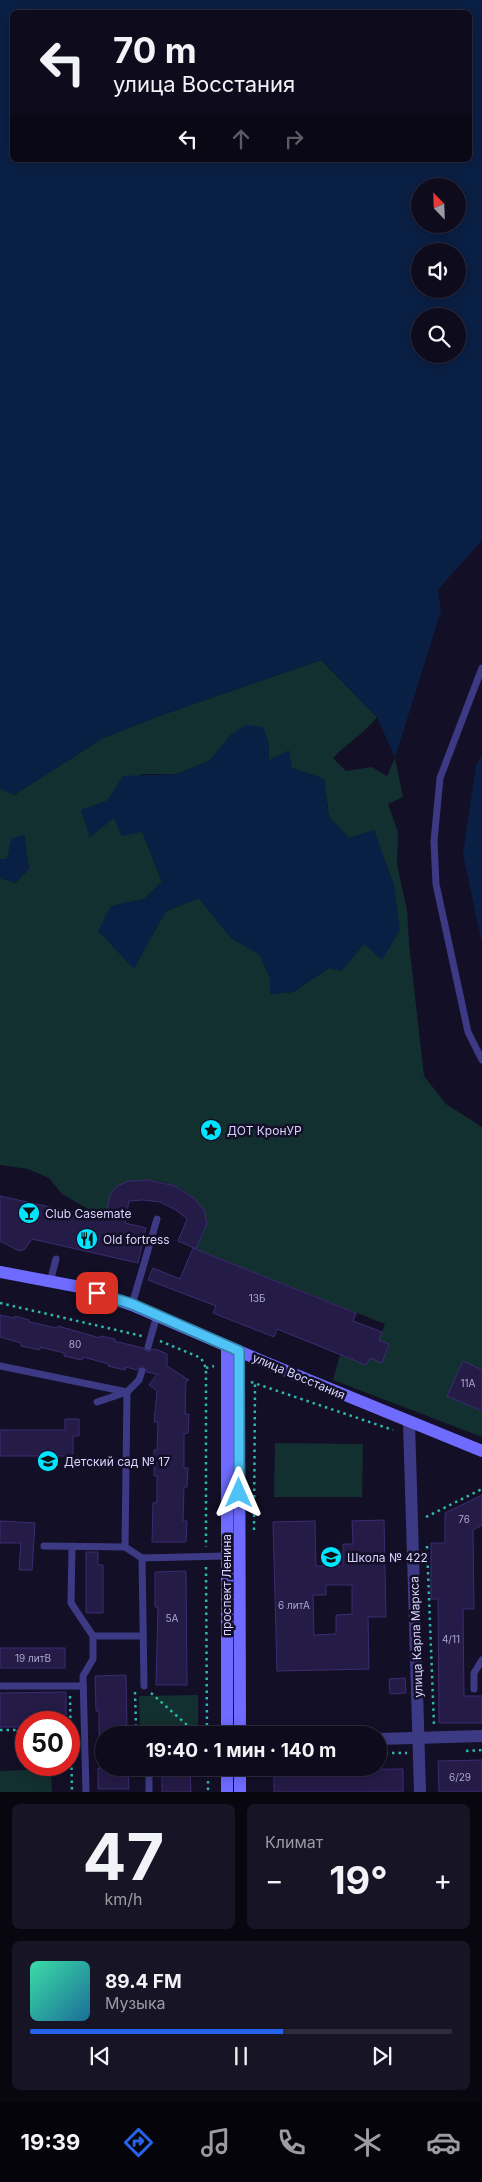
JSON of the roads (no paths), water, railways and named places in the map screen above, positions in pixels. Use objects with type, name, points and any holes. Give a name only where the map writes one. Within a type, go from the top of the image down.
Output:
[{"type":"main road","name":"улица Восстания","points":[[0,1272],[80,1287],[132,1304],[233,1349],[482,1451]]},
{"type":"main road","name":"проспект Ленина","points":[[227,1726],[226,1556],[233,1349]]},
{"type":"main road","name":"проспект Ленина","points":[[233,1349],[240,1726]]},
{"type":"main road","points":[[227,1776],[227,1792]]},
{"type":"main road","points":[[240,1776],[240,1792]]},
{"type":"street","name":"улица Карла Маркса","points":[[409,1422],[420,1738],[420,1792]]},
{"type":"street","points":[[387,1735],[420,1738],[482,1736]]},
{"type":"lane","points":[[482,668],[440,778],[434,841],[436,884],[468,1032],[482,1060]]},
{"type":"lane","points":[[132,1304],[157,1219]]},
{"type":"lane","points":[[50,1282],[56,1259]]},
{"type":"lane","points":[[148,1347],[157,1315]]},
{"type":"lane","points":[[0,1366],[127,1392]]},
{"type":"lane","points":[[97,1402],[127,1392],[139,1380],[142,1371]]},
{"type":"lane","points":[[124,1547],[127,1392]]},
{"type":"lane","points":[[44,1546],[124,1547],[142,1558],[226,1556]]},
{"type":"lane","points":[[72,1546],[71,1603],[94,1636],[94,1659],[82,1676],[86,1792]]},
{"type":"lane","points":[[142,1558],[144,1686]]},
{"type":"lane","points":[[94,1636],[143,1636]]},
{"type":"lane","points":[[474,1689],[474,1673],[482,1660]]},
{"type":"lane","points":[[0,1686],[83,1686]]},
{"type":"lane","points":[[149,1776],[149,1792]]},
{"type":"water","points":[[0,0],[482,0],[482,540],[438,590],[441,611],[395,758],[377,717],[321,660],[159,716],[103,738],[14,795],[0,788]]},
{"type":"water","points":[[246,725],[263,727],[269,744],[269,760],[289,750],[292,768],[324,779],[329,817],[349,838],[374,830],[394,885],[400,930],[382,960],[364,944],[341,971],[329,968],[293,992],[270,994],[270,978],[259,954],[231,938],[199,898],[166,911],[134,969],[98,931],[111,906],[144,899],[162,882],[142,832],[122,836],[114,818],[90,837],[81,810],[107,801],[123,776],[177,774],[209,761],[232,734]]},
{"type":"water","points":[[482,755],[482,944],[463,854],[476,766]]},
{"type":"water","points":[[24,835],[29,869],[15,883],[0,878],[0,859],[7,859],[11,839]]},
{"type":"place","name":"ДОТ КронУР","points":[[211,1130]]},
{"type":"place","name":"Club Casemate","points":[[29,1213]]},
{"type":"place","name":"Old fortress","points":[[87,1239]]},
{"type":"place","name":"Детский сад № 17","points":[[48,1461]]},
{"type":"place","name":"Школа № 422","points":[[331,1557]]}]
